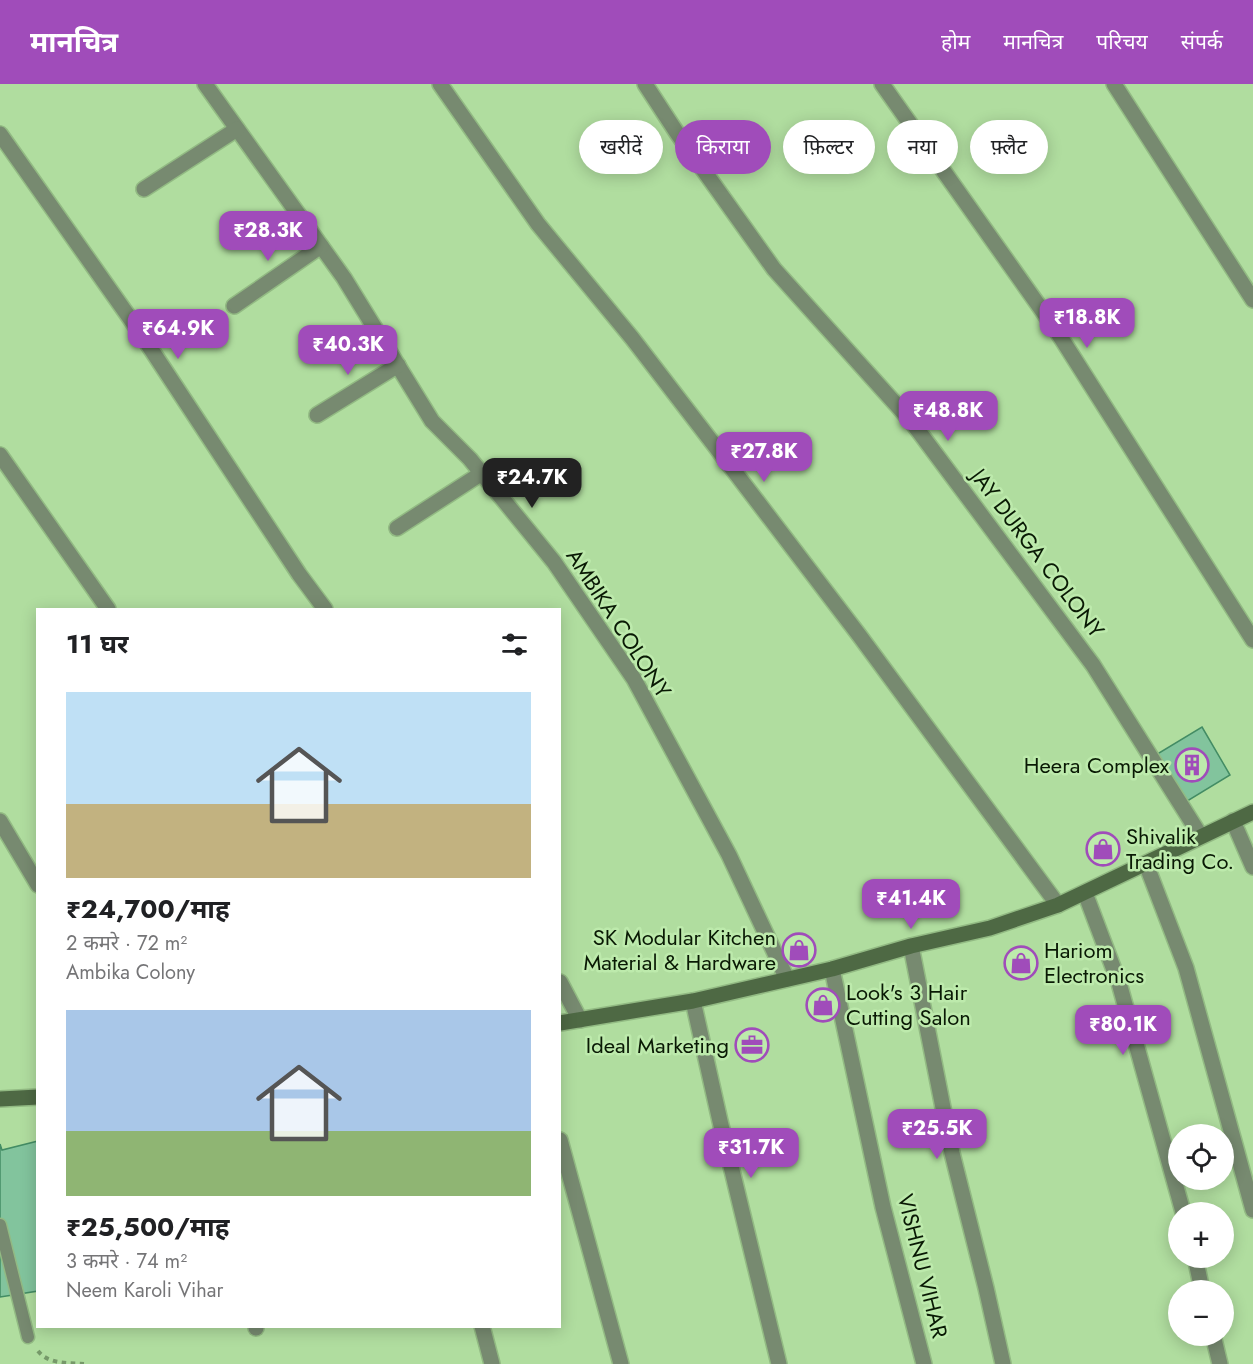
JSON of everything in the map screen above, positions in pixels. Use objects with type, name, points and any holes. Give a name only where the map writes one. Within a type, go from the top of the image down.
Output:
[{"type":"main road","points":[[561,1023],[693,1001],[832,969],[911,946],[990,928],[1085,893],[1200,835],[1253,812]]},
{"type":"main road","points":[[0,1099],[36,1097]]},
{"type":"street","name":"AMBIKA COLONY","points":[[205,84],[344,278],[432,421],[470,459],[554,562],[634,679],[729,855],[787,979]]},
{"type":"street","points":[[440,84],[538,224],[632,338],[715,446],[859,635],[1058,904]]},
{"type":"street","name":"JAY DURGA COLONY","points":[[645,84],[677,134],[774,269],[911,421],[1093,665],[1200,835]]},
{"type":"street","points":[[882,84],[1056,330],[1253,640]]},
{"type":"street","points":[[1114,84],[1253,300]]},
{"type":"street","points":[[144,189],[237,129]]},
{"type":"street","points":[[0,134],[141,334],[299,574],[324,608]]},
{"type":"street","points":[[234,306],[321,246]]},
{"type":"street","points":[[317,415],[398,365]]},
{"type":"street","points":[[0,455],[107,608]]},
{"type":"street","points":[[397,528],[482,473]]},
{"type":"street","points":[[0,821],[36,882]]},
{"type":"street","points":[[1233,821],[1253,867]]},
{"type":"street","points":[[1146,864],[1186,968],[1253,1210]]},
{"type":"street","points":[[1085,893],[1119,983],[1181,1202]]},
{"type":"street","points":[[911,946],[952,1152],[1003,1364]]},
{"type":"street","name":"VISHNU VIHAR","points":[[832,969],[884,1207],[924,1364]]},
{"type":"street","points":[[561,984],[579,1020]]},
{"type":"street","points":[[693,1001],[779,1364]]},
{"type":"street","points":[[561,1144],[621,1364]]},
{"type":"street","points":[[483,1328],[492,1364]]},
{"type":"street","points":[[1216,1346],[1220,1364]]},
{"type":"lane","points":[[0,1225],[28,1337]]},
{"type":"path","points":[[28,1337],[40,1355],[56,1363],[84,1364]]},
{"type":"building","name":"Heera Complex","points":[[1202,727],[1230,775],[1184,803],[1154,756]]},
{"type":"building","points":[[36,1142],[36,1291],[0,1297],[0,1144],[2,1150]]},
{"type":"place","name":"Heera Complex","points":[[1192,765]]},
{"type":"place","name":"Shivalik Trading Co.","points":[[1103,849]]},
{"type":"place","name":"SK Modular Kitchen Material & Hardware","points":[[799,950]]},
{"type":"place","name":"Hariom Electronics","points":[[1021,963]]},
{"type":"place","name":"Look's 3 Hair Cutting Salon","points":[[823,1005]]},
{"type":"place","name":"Ideal Marketing","points":[[752,1045]]}]
